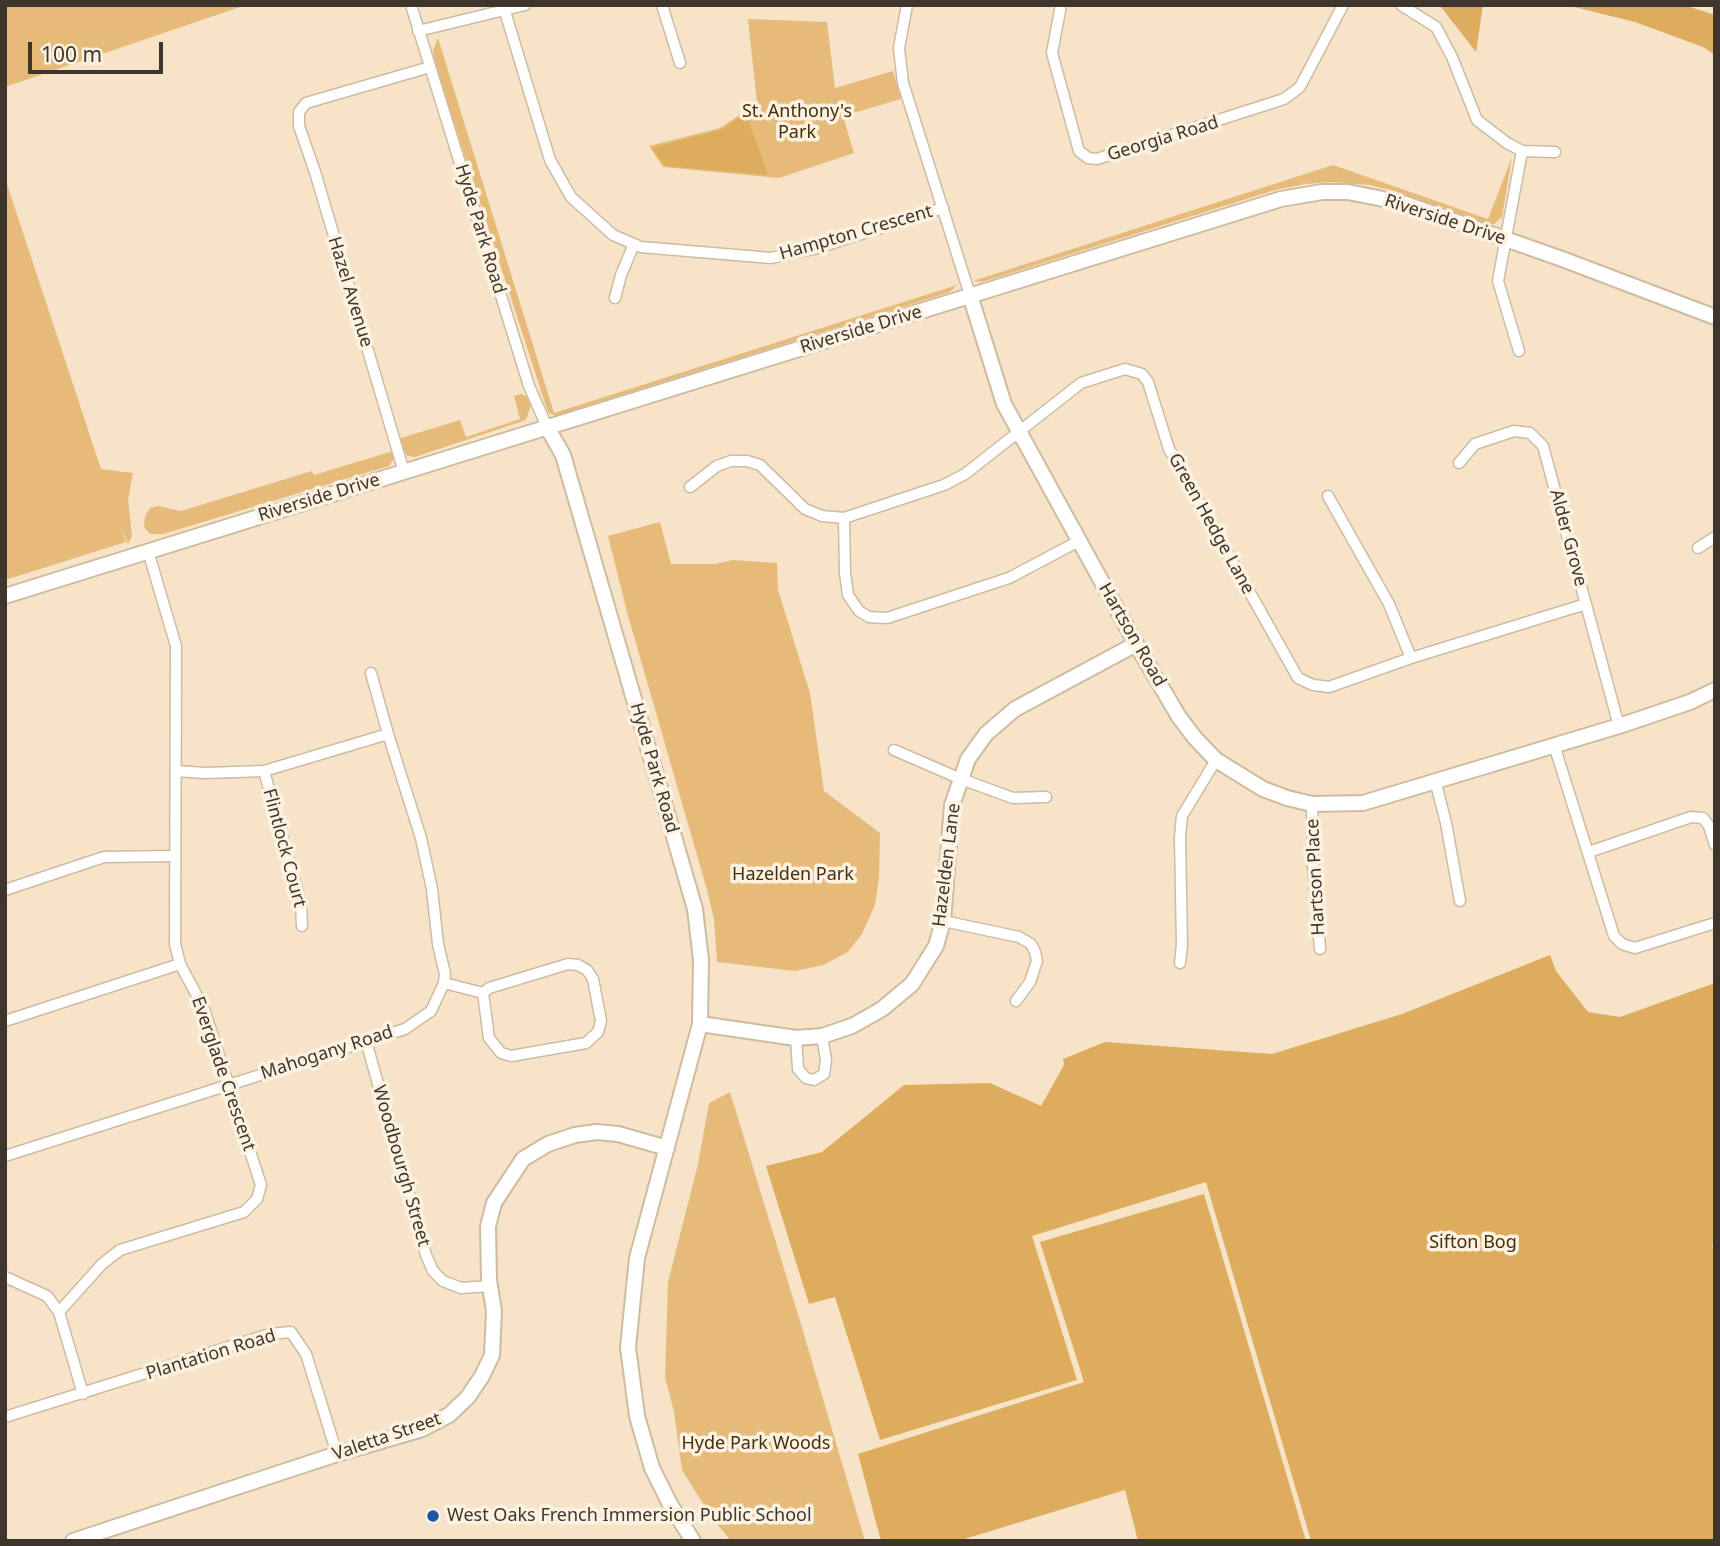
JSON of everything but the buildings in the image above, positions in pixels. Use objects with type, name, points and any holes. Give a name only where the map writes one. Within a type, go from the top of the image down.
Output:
[{"type":"main road","name":"Riverside Drive","points":[[5,596],[1281,199],[1322,192],[1348,192],[1403,203],[1715,317]]},
{"type":"main road","name":"Hartson Road","points":[[971,295],[1004,404],[1018,433],[1179,717],[1216,760],[1263,789],[1312,804],[1363,803],[1619,726],[1690,702],[1715,690]]},
{"type":"main road","name":"Hyde Park Road","points":[[547,427],[564,455],[695,909],[701,960],[700,1024],[637,1258],[628,1347],[636,1416],[652,1468],[693,1541]]},
{"type":"main road","name":"Hazelden Lane","points":[[700,1024],[796,1038],[822,1036],[852,1026],[882,1009],[912,984],[936,946],[943,921],[952,805],[968,759],[986,734],[1014,709],[1136,644]]},
{"type":"main road","name":"Valetta Street","points":[[73,1541],[337,1454],[422,1429],[449,1415],[468,1397],[492,1355],[494,1311],[487,1243],[494,1203],[523,1159],[548,1144],[575,1135],[597,1132],[618,1134],[667,1149]]},
{"type":"street","name":"Hyde Park Road","points":[[411,5],[529,386],[547,427]]},
{"type":"street","points":[[418,31],[525,5]]},
{"type":"street","points":[[662,5],[680,64]]},
{"type":"street","name":"Hartson Road","points":[[907,5],[899,48],[904,83],[971,295]]},
{"type":"street","name":"Georgia Road","points":[[1061,5],[1052,53],[1079,151],[1088,158],[1097,159],[1284,99],[1300,86],[1343,5]]},
{"type":"street","points":[[1401,5],[1436,27],[1452,57],[1477,120],[1522,151],[1555,152]]},
{"type":"street","name":"Hampton Crescent","points":[[504,8],[550,160],[571,197],[613,235],[634,244],[676,251],[771,258],[814,249],[943,208]]},
{"type":"street","name":"Hazel Avenue","points":[[404,472],[299,126],[299,112],[306,103],[430,68]]},
{"type":"street","points":[[1519,351],[1498,281],[1522,151]]},
{"type":"street","points":[[615,298],[634,244]]},
{"type":"street","name":"Green Hedge Lane","points":[[690,488],[717,466],[731,461],[747,461],[760,465],[805,509],[822,516],[844,518],[944,485],[965,474],[1081,383],[1125,369],[1142,374],[1148,382],[1168,449],[1298,678],[1313,685],[1329,687],[1411,658],[1586,604]]},
{"type":"street","name":"Alder Grove","points":[[1459,463],[1475,444],[1514,431],[1530,433],[1543,446],[1619,726]]},
{"type":"street","points":[[1328,496],[1389,604],[1411,658]]},
{"type":"street","points":[[844,518],[848,596],[859,611],[869,617],[887,618],[1009,579],[1079,541]]},
{"type":"street","points":[[1698,548],[1715,537]]},
{"type":"street","name":"Everglade Crescent","points":[[59,1312],[102,1264],[120,1250],[244,1212],[257,1199],[261,1185],[204,1009],[180,964],[175,944],[176,646],[148,551]]},
{"type":"street","points":[[371,673],[421,838],[432,888],[438,944],[445,974],[444,983],[483,993]]},
{"type":"street","points":[[177,771],[264,771],[388,734]]},
{"type":"street","points":[[1554,745],[1614,936],[1622,944],[1636,948],[1715,923]]},
{"type":"street","points":[[894,750],[1013,798],[1046,797]]},
{"type":"street","points":[[1180,963],[1182,816],[1216,760]]},
{"type":"street","name":"Flintlock Court","points":[[264,771],[302,904],[302,926]]},
{"type":"street","points":[[1435,780],[1460,901]]},
{"type":"street","name":"Hartson Place","points":[[1312,804],[1313,865],[1320,949]]},
{"type":"street","points":[[1589,852],[1691,817],[1703,818],[1709,826],[1715,845]]},
{"type":"street","points":[[5,890],[104,857],[175,856]]},
{"type":"street","points":[[943,921],[1019,937],[1031,944],[1037,961],[1030,982],[1016,1001]]},
{"type":"street","points":[[5,1021],[180,964]]},
{"type":"street","points":[[568,964],[578,965],[587,970],[593,979],[601,1020],[598,1032],[586,1042],[511,1056],[501,1053],[489,1038],[483,993],[489,988],[568,964]]},
{"type":"street","name":"Mahogany Road","points":[[5,1156],[405,1029],[431,1010],[444,983]]},
{"type":"street","points":[[796,1038],[798,1069],[806,1078],[814,1080],[824,1074],[826,1060],[822,1036]]},
{"type":"street","name":"Woodbourgh Street","points":[[366,1041],[426,1255],[433,1271],[443,1281],[461,1288],[490,1286]]},
{"type":"street","points":[[5,1276],[47,1296],[59,1312],[83,1394]]},
{"type":"street","name":"Plantation Road","points":[[5,1417],[270,1334],[291,1332],[306,1354],[337,1454]]},
{"type":"green space","points":[[5,5],[246,5],[5,87]]},
{"type":"green space","points":[[1440,5],[1483,5],[1476,52],[1441,7]]},
{"type":"green space","points":[[1566,5],[1684,5],[1715,15],[1715,55],[1703,47],[1635,22]]},
{"type":"green space","name":"St. Anthony's Park","points":[[748,19],[827,22],[835,88],[893,71],[901,99],[843,116],[854,153],[779,178],[663,167],[649,146],[720,128],[757,103]]},
{"type":"green space","points":[[438,38],[554,413],[957,285],[950,292],[555,416],[548,412],[435,64],[433,50]]},
{"type":"green space","points":[[746,113],[768,175],[665,166],[652,148],[723,129]]},
{"type":"green space","points":[[1512,157],[1502,217],[1494,224],[1370,185],[1332,182],[1305,184],[1275,190],[982,282],[973,281],[1333,165],[1488,219]]},
{"type":"green space","points":[[5,178],[101,469],[133,473],[128,500],[132,536],[128,544],[120,525],[126,542],[5,580]]},
{"type":"green space","points":[[514,396],[526,396],[531,405],[526,420],[415,457],[407,456],[398,439],[460,420],[466,437],[520,419]]},
{"type":"green space","points":[[393,451],[394,459],[389,466],[163,534],[150,534],[144,527],[145,516],[150,508],[158,506],[181,511],[312,471],[314,475]]},
{"type":"green space","name":"Hazelden Park","points":[[660,522],[671,564],[715,564],[733,560],[777,563],[778,590],[810,693],[824,791],[880,833],[879,878],[875,905],[862,934],[848,952],[823,965],[795,971],[717,962],[714,919],[707,890],[627,612],[608,536]]},
{"type":"green space","name":"Sifton Bog","points":[[1550,955],[1556,971],[1588,1012],[1620,1017],[1715,983],[1715,1243],[1712,1245],[1715,1254],[1715,1541],[1311,1541],[1206,1182],[1032,1236],[1077,1380],[880,1440],[835,1297],[809,1304],[766,1166],[822,1152],[904,1085],[990,1083],[1041,1106],[1064,1065],[1063,1059],[1105,1042],[1272,1054],[1402,1014]]},
{"type":"green space","name":"Hyde Park Woods","points":[[730,1092],[865,1541],[731,1541],[712,1518],[682,1470],[674,1412],[665,1377],[668,1282],[698,1164],[709,1103]]},
{"type":"green space","points":[[1204,1194],[1306,1541],[1138,1541],[1125,1490],[958,1541],[881,1541],[858,1454],[1084,1382],[1040,1242]]},
{"type":"place","name":"West Oaks French Immersion Public School","points":[[433,1516]]}]
